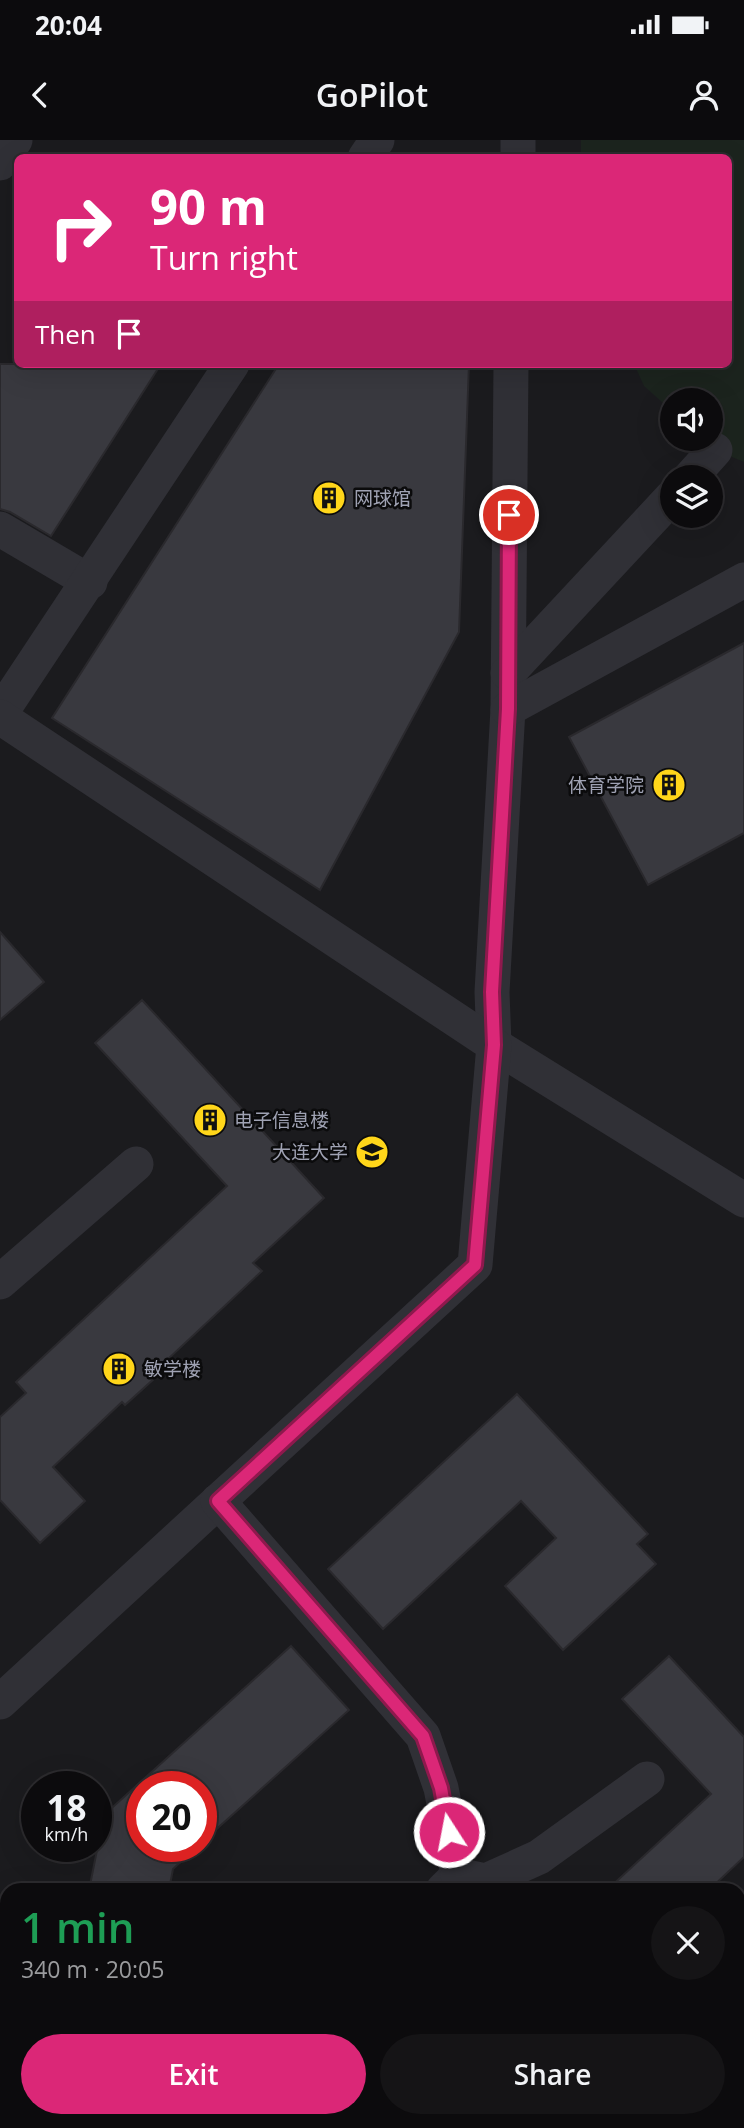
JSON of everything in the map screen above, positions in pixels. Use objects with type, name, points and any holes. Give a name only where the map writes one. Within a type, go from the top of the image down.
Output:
[{"type":"street","points":[[0,163],[15,140]]},
{"type":"street","points":[[229,368],[0,716],[494,1045],[744,1200]]},
{"type":"street","points":[[0,1702],[475,1265],[494,1045],[492,992],[508,709],[511,368]]},
{"type":"street","points":[[702,465],[714,451]]},
{"type":"street","points":[[508,673],[660,510]]},
{"type":"street","points":[[0,529],[89,582]]},
{"type":"street","points":[[508,709],[744,580]]},
{"type":"street","points":[[0,1282],[136,1164]]},
{"type":"street","points":[[218,1501],[423,1736],[441,1788],[451,1883],[486,1881],[539,1857],[647,1779]]},
{"type":"shaded area","name":"大连大学","points":[[0,140],[744,140],[744,1883],[0,1883]]},
{"type":"shaded area","points":[[581,140],[744,140],[744,462],[717,451],[723,451],[723,388],[660,388],[660,400],[644,386],[636,368],[732,368],[732,154],[581,154]]},
{"type":"building","points":[[0,364],[14,364],[14,368],[158,368],[51,536],[0,509]]},
{"type":"building","name":"网球馆","points":[[276,368],[469,368],[459,632],[320,890],[52,718]]},
{"type":"building","name":"体育学院","points":[[744,643],[744,833],[648,885],[569,737]]},
{"type":"building","points":[[0,932],[44,982],[0,1020]]},
{"type":"building","points":[[142,1000],[324,1198],[253,1263],[262,1271],[153,1373],[156,1377],[125,1405],[122,1402],[53,1467],[85,1501],[40,1543],[0,1500],[0,1417],[26,1393],[16,1382],[227,1186],[95,1043]]},
{"type":"building","points":[[517,1394],[648,1534],[637,1544],[656,1564],[563,1650],[505,1586],[556,1538],[521,1501],[383,1629],[328,1569]]},
{"type":"building","points":[[291,1646],[349,1710],[217,1829],[217,1771],[153,1771]]},
{"type":"building","points":[[669,1656],[744,1737],[744,1857],[716,1883],[615,1883],[711,1794],[622,1699]]},
{"type":"building","points":[[126,1795],[126,1862],[181,1862],[173,1869],[170,1883],[90,1883],[95,1862],[112,1862],[112,1808]]},
{"type":"place","name":"网球馆","points":[[329,498]]},
{"type":"place","name":"体育学院","points":[[669,785]]},
{"type":"place","name":"电子信息楼","points":[[210,1120]]},
{"type":"place","name":"大连大学","points":[[372,1152]]},
{"type":"place","name":"敏学楼","points":[[119,1369]]},
{"type":"route","points":[[449,1832],[441,1788],[423,1736],[218,1501],[475,1265],[494,1045],[492,992],[508,709],[509,515]]}]
